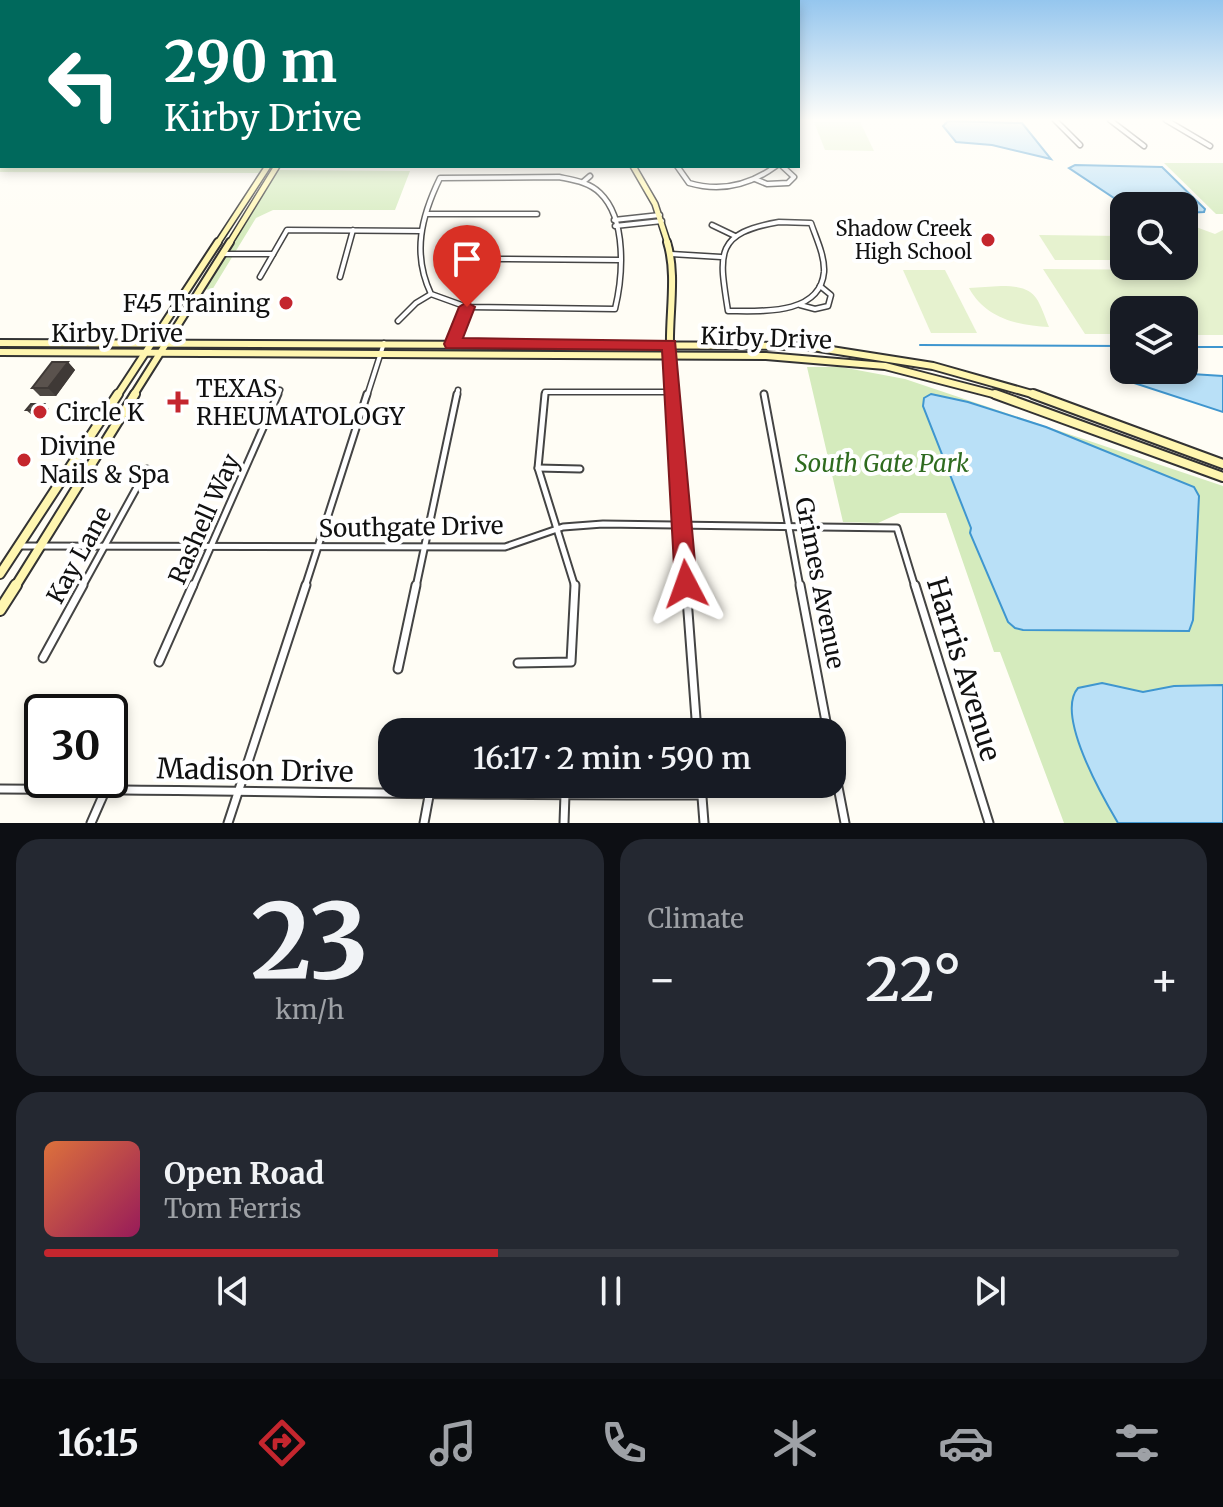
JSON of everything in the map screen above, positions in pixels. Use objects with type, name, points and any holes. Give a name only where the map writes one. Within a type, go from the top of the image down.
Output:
[{"type":"main road","points":[[0,574],[267,168]]},
{"type":"main road","points":[[0,610],[276,168]]},
{"type":"main road","points":[[634,168],[661,218],[671,254],[670,356]]},
{"type":"main road","points":[[223,254],[218,254],[217,249],[237,214]]},
{"type":"main road","name":"Kirby Drive","points":[[0,343],[806,346],[893,357],[1014,388],[1223,464]]},
{"type":"main road","points":[[187,353],[236,349],[241,343]]},
{"type":"main road","points":[[243,353],[251,348],[304,343]]},
{"type":"main road","name":"Kirby Drive","points":[[0,352],[766,356],[854,362],[893,368],[1001,395],[1223,477]]},
{"type":"main road","points":[[893,357],[893,368]]},
{"type":"street","points":[[678,168],[689,183],[696,186],[727,185],[755,179],[775,168]]},
{"type":"street","points":[[755,179],[774,185],[788,183],[794,177],[783,168]]},
{"type":"street","points":[[544,176],[583,182],[603,196],[614,223],[620,282],[615,309],[467,307],[431,294],[424,282],[418,258],[421,231],[440,178],[544,176]]},
{"type":"street","points":[[583,182],[590,176]]},
{"type":"street","points":[[427,214],[537,214]]},
{"type":"street","points":[[614,223],[661,218]]},
{"type":"street","points":[[811,223],[824,269],[820,286],[799,304],[769,311],[728,311],[721,257],[735,236],[764,224],[811,223]]},
{"type":"street","points":[[712,225],[735,236]]},
{"type":"street","points":[[260,277],[287,230],[421,231]]},
{"type":"street","points":[[340,277],[353,230]]},
{"type":"street","points":[[223,254],[273,254]]},
{"type":"street","points":[[671,254],[721,257]]},
{"type":"street","points":[[498,259],[619,260]]},
{"type":"street","points":[[799,304],[812,309],[828,306],[831,295],[820,286]]},
{"type":"street","points":[[398,321],[431,294]]},
{"type":"street","points":[[452,344],[467,307]]},
{"type":"street","points":[[228,823],[384,343]]},
{"type":"street","points":[[670,356],[696,718]]},
{"type":"street","name":"Rashell Way","points":[[159,662],[280,390]]},
{"type":"street","points":[[398,669],[458,390]]},
{"type":"street","points":[[518,663],[571,662],[575,584],[538,468],[545,392],[673,392]]},
{"type":"street","name":"Grimes Avenue","points":[[764,394],[825,718]]},
{"type":"street","points":[[102,419],[119,419]]},
{"type":"street","points":[[538,468],[580,469]]},
{"type":"street","name":"Kay Lane","points":[[43,658],[147,469]]},
{"type":"street","name":"Southgate Drive","points":[[18,546],[505,547],[558,529],[603,524],[897,528]]},
{"type":"street","name":"Harris Avenue","points":[[897,528],[989,823]]},
{"type":"street","name":"Madison Drive","points":[[0,789],[24,789]]},
{"type":"street","name":"Madison Drive","points":[[128,791],[239,790],[378,794]]},
{"type":"street","points":[[91,823],[102,798]]},
{"type":"street","points":[[424,823],[429,798]]},
{"type":"street","points":[[564,823],[565,798]]},
{"type":"street","points":[[702,798],[704,823]]},
{"type":"street","points":[[840,798],[845,823]]},
{"type":"green space","points":[[1164,163],[1223,163],[1223,214],[1216,214],[1198,196],[1198,192],[1194,192]]},
{"type":"green space","points":[[0,168],[269,168],[265,173],[0,172]]},
{"type":"green space","points":[[275,170],[410,171],[395,210],[273,210],[256,218],[212,290],[202,289]]},
{"type":"green space","points":[[1198,228],[1215,234],[1223,230],[1223,335],[1198,335],[1198,296],[1110,296],[1110,334],[1085,334],[1043,269],[1110,270],[1110,280],[1198,280]]},
{"type":"green space","points":[[1039,235],[1110,236],[1110,260],[1055,260]]},
{"type":"green space","points":[[903,270],[945,270],[977,333],[931,333]]},
{"type":"green space","points":[[969,288],[1022,288],[1034,295],[1049,327],[1026,325],[1003,318],[984,307]]},
{"type":"green space","name":"South Gate Park","points":[[807,367],[841,367],[905,379],[1223,486],[1223,823],[1064,823],[1000,652],[994,652],[946,513],[900,513],[878,523],[843,522]]},
{"type":"water","points":[[1075,165],[1162,167],[1188,192],[1110,192],[1110,195],[1069,168]]},
{"type":"water","points":[[1198,202],[1205,209],[1198,212]]},
{"type":"water","points":[[1198,374],[1223,376],[1223,412],[1137,384],[1198,384]]},
{"type":"water","points":[[931,394],[968,402],[1046,427],[1194,487],[1199,496],[1193,620],[1189,631],[1023,630],[1008,622],[970,533],[971,528],[923,406],[924,398]]},
{"type":"water","points":[[1102,683],[1143,692],[1174,686],[1223,685],[1223,823],[1118,823],[1083,755],[1072,716],[1072,700],[1078,688]]},
{"type":"building","points":[[52,362],[68,362],[48,388],[32,388]]},
{"type":"building","points":[[31,404],[44,404],[39,410],[26,410]]},
{"type":"waterway","points":[[920,345],[1110,346]]},
{"type":"waterway","points":[[1198,347],[1223,347]]},
{"type":"place","name":"Shadow Creek High School","points":[[988,240]]},
{"type":"place","name":"F45 Training","points":[[286,303]]},
{"type":"place","name":"TEXAS RHEUMATOLOGY","points":[[178,402]]},
{"type":"place","name":"Circle K","points":[[40,412]]},
{"type":"place","name":"Divine Nails & Spa","points":[[24,460]]},
{"type":"route","points":[[467,307],[452,344],[670,345],[686,584]]}]
